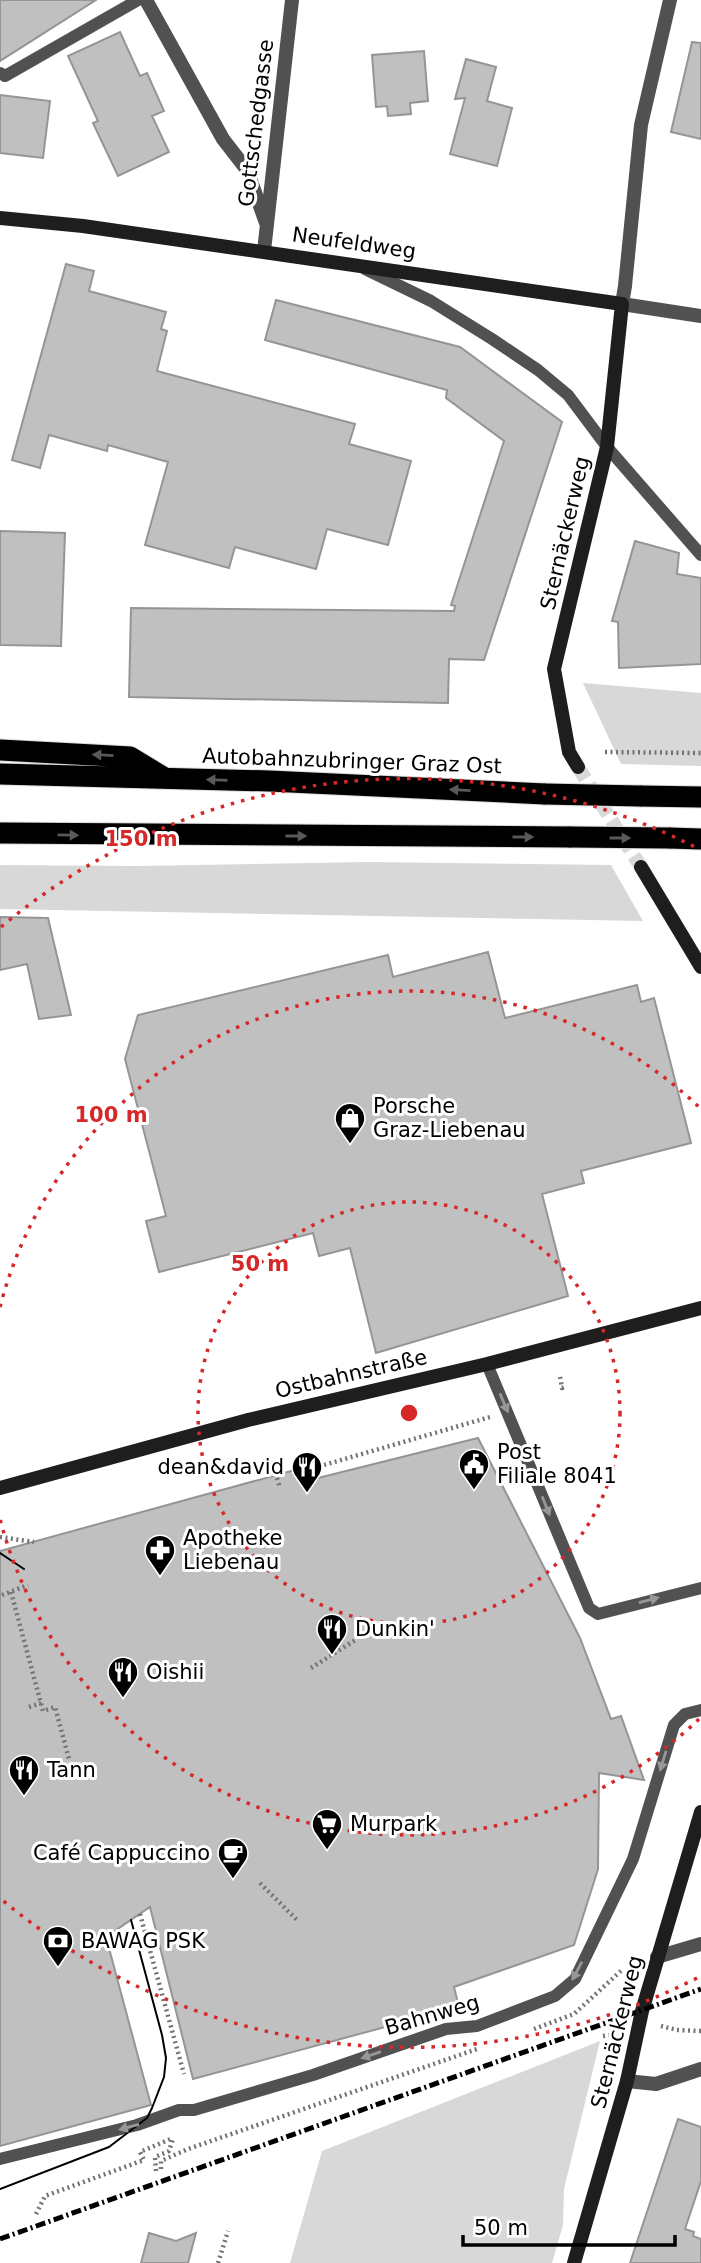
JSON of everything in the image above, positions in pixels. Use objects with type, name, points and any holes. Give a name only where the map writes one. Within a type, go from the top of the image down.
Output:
[{"type":"highway","points":[[0,750],[130,757],[165,778]]},
{"type":"highway","name":"Autobahnzubringer Graz Ost","points":[[0,775],[165,778],[545,794],[701,797]]},
{"type":"highway","points":[[0,833],[701,839]]},
{"type":"street","points":[[146,0],[223,139],[247,170],[266,223]]},
{"type":"street","name":"Gottschedgasse","points":[[264,251],[292,0]]},
{"type":"street","points":[[621,304],[642,125],[670,0]]},
{"type":"street","name":"Neufeldweg","points":[[0,218],[83,226],[264,251],[701,316]]},
{"type":"street","name":"Sternäckerweg","points":[[578,767],[569,752],[554,668],[607,447],[621,304]]},
{"type":"street","points":[[641,867],[701,967]]},
{"type":"street","name":"Ostbahnstraße","points":[[4,1485],[248,1420],[487,1364],[701,1308]]},
{"type":"street","name":"Sternäckerweg","points":[[574,2263],[627,2081],[657,1957],[701,1812]]},
{"type":"street","points":[[657,1957],[701,1944]]},
{"type":"street","points":[[627,2081],[656,2084],[701,2068]]},
{"type":"lane","points":[[0,74],[5,76],[138,0]]},
{"type":"lane","points":[[356,265],[430,301],[492,338],[568,395],[607,447],[701,555]]},
{"type":"lane","points":[[487,1364],[589,1608],[598,1614],[701,1588]]},
{"type":"lane","name":"Bahnweg","points":[[0,2160],[137,2125],[179,2110],[194,2110],[446,2029],[477,2026],[555,1996],[575,1979],[633,1859],[674,1725],[685,1714],[700,1710]]},
{"type":"path","points":[[605,752],[701,754]]},
{"type":"path","points":[[560,1377],[562,1388],[565,1387]]},
{"type":"path","points":[[303,1471],[473,1423]]},
{"type":"path","points":[[277,1478],[280,1488]]},
{"type":"path","points":[[0,1537],[34,1542]]},
{"type":"path","points":[[2,1595],[28,1585]]},
{"type":"path","points":[[11,1592],[43,1711],[55,1707],[69,1759]]},
{"type":"path","points":[[311,1668],[357,1639]]},
{"type":"path","points":[[29,1707],[41,1703]]},
{"type":"path","points":[[260,1883],[298,1921]]},
{"type":"path","points":[[140,1914],[184,2074]]},
{"type":"path","points":[[522,2033],[574,2014],[623,1969]]},
{"type":"path","points":[[36,2214],[45,2196],[144,2160],[141,2152],[173,2138],[169,2151],[155,2157],[159,2170],[161,2161],[188,2149],[484,2047]]},
{"type":"path","points":[[218,2263],[228,2231]]},
{"type":"shaded area","points":[[583,683],[701,693],[701,766],[621,764]]},
{"type":"shaded area","points":[[368,862],[611,865],[643,921],[0,909],[0,865],[137,866]]},
{"type":"shaded area","points":[[600,2041],[564,2189],[563,2225],[552,2263],[290,2263],[322,2151]]},
{"type":"building","points":[[0,0],[96,0],[0,61]]},
{"type":"building","points":[[120,32],[140,76],[147,73],[164,111],[152,116],[169,152],[118,176],[93,123],[98,121],[68,56]]},
{"type":"building","points":[[692,42],[701,43],[701,139],[671,132]]},
{"type":"building","points":[[424,51],[428,101],[410,103],[411,114],[388,116],[387,106],[376,107],[372,55]]},
{"type":"building","points":[[466,59],[496,67],[487,101],[512,108],[497,166],[450,154],[465,98],[455,99]]},
{"type":"building","points":[[0,95],[50,101],[43,158],[0,153]]},
{"type":"building","points":[[66,264],[94,271],[89,291],[166,312],[161,329],[167,331],[157,371],[355,424],[349,444],[411,461],[388,545],[327,529],[316,569],[235,547],[229,568],[145,545],[168,462],[108,445],[107,451],[49,435],[40,468],[12,460]]},
{"type":"building","points":[[276,300],[460,347],[562,422],[484,660],[449,659],[448,703],[129,697],[131,608],[454,611],[455,606],[451,605],[504,441],[446,398],[447,390],[265,340]]},
{"type":"building","points":[[0,531],[65,533],[61,646],[0,645]]},
{"type":"building","points":[[635,541],[679,553],[677,574],[701,578],[701,664],[619,668],[618,622],[612,621]]},
{"type":"building","points":[[0,917],[48,918],[71,1015],[39,1019],[27,964],[0,970]]},
{"type":"building","points":[[488,952],[505,1018],[637,985],[641,1002],[654,998],[691,1143],[581,1171],[584,1183],[542,1194],[568,1296],[376,1353],[350,1248],[319,1256],[313,1233],[159,1272],[146,1221],[166,1216],[125,1059],[138,1015],[388,955],[393,977]]},
{"type":"building","name":"Murpark","points":[[478,1438],[580,1638],[611,1719],[621,1716],[644,1780],[599,1773],[598,1869],[574,1945],[454,1987],[459,2007],[193,2079],[150,1907],[106,1937],[151,2105],[0,2146],[0,1551],[302,1468],[306,1481]]},
{"type":"building","points":[[678,2119],[701,2127],[701,2181],[685,2229],[694,2232],[693,2236],[701,2239],[701,2263],[630,2263]]},
{"type":"building","points":[[149,2233],[176,2241],[196,2233],[188,2263],[141,2263]]},
{"type":"tunnel","points":[[578,767],[641,867]]},
{"type":"tram line","points":[[0,1553],[24,1569]]},
{"type":"tram line","points":[[0,2189],[109,2147],[147,2118],[152,2108],[164,2077],[166,2058],[131,1920]]},
{"type":"railway","points":[[0,2239],[701,1989]]},
{"type":"place","name":"Porsche Graz-Liebenau","points":[[350,1145]]},
{"type":"place","name":"Post Filiale 8041","points":[[474,1491]]},
{"type":"place","name":"dean&david","points":[[307,1494]]},
{"type":"place","name":"Apotheke Liebenau","points":[[160,1577]]},
{"type":"place","name":"Dunkin'","points":[[332,1656]]},
{"type":"place","name":"Oishii","points":[[123,1699]]},
{"type":"place","name":"Tann","points":[[24,1797]]},
{"type":"place","name":"Murpark","points":[[327,1851]]},
{"type":"place","name":"Café Cappuccino","points":[[233,1880]]},
{"type":"place","name":"BAWAG PSK","points":[[58,1968]]}]
